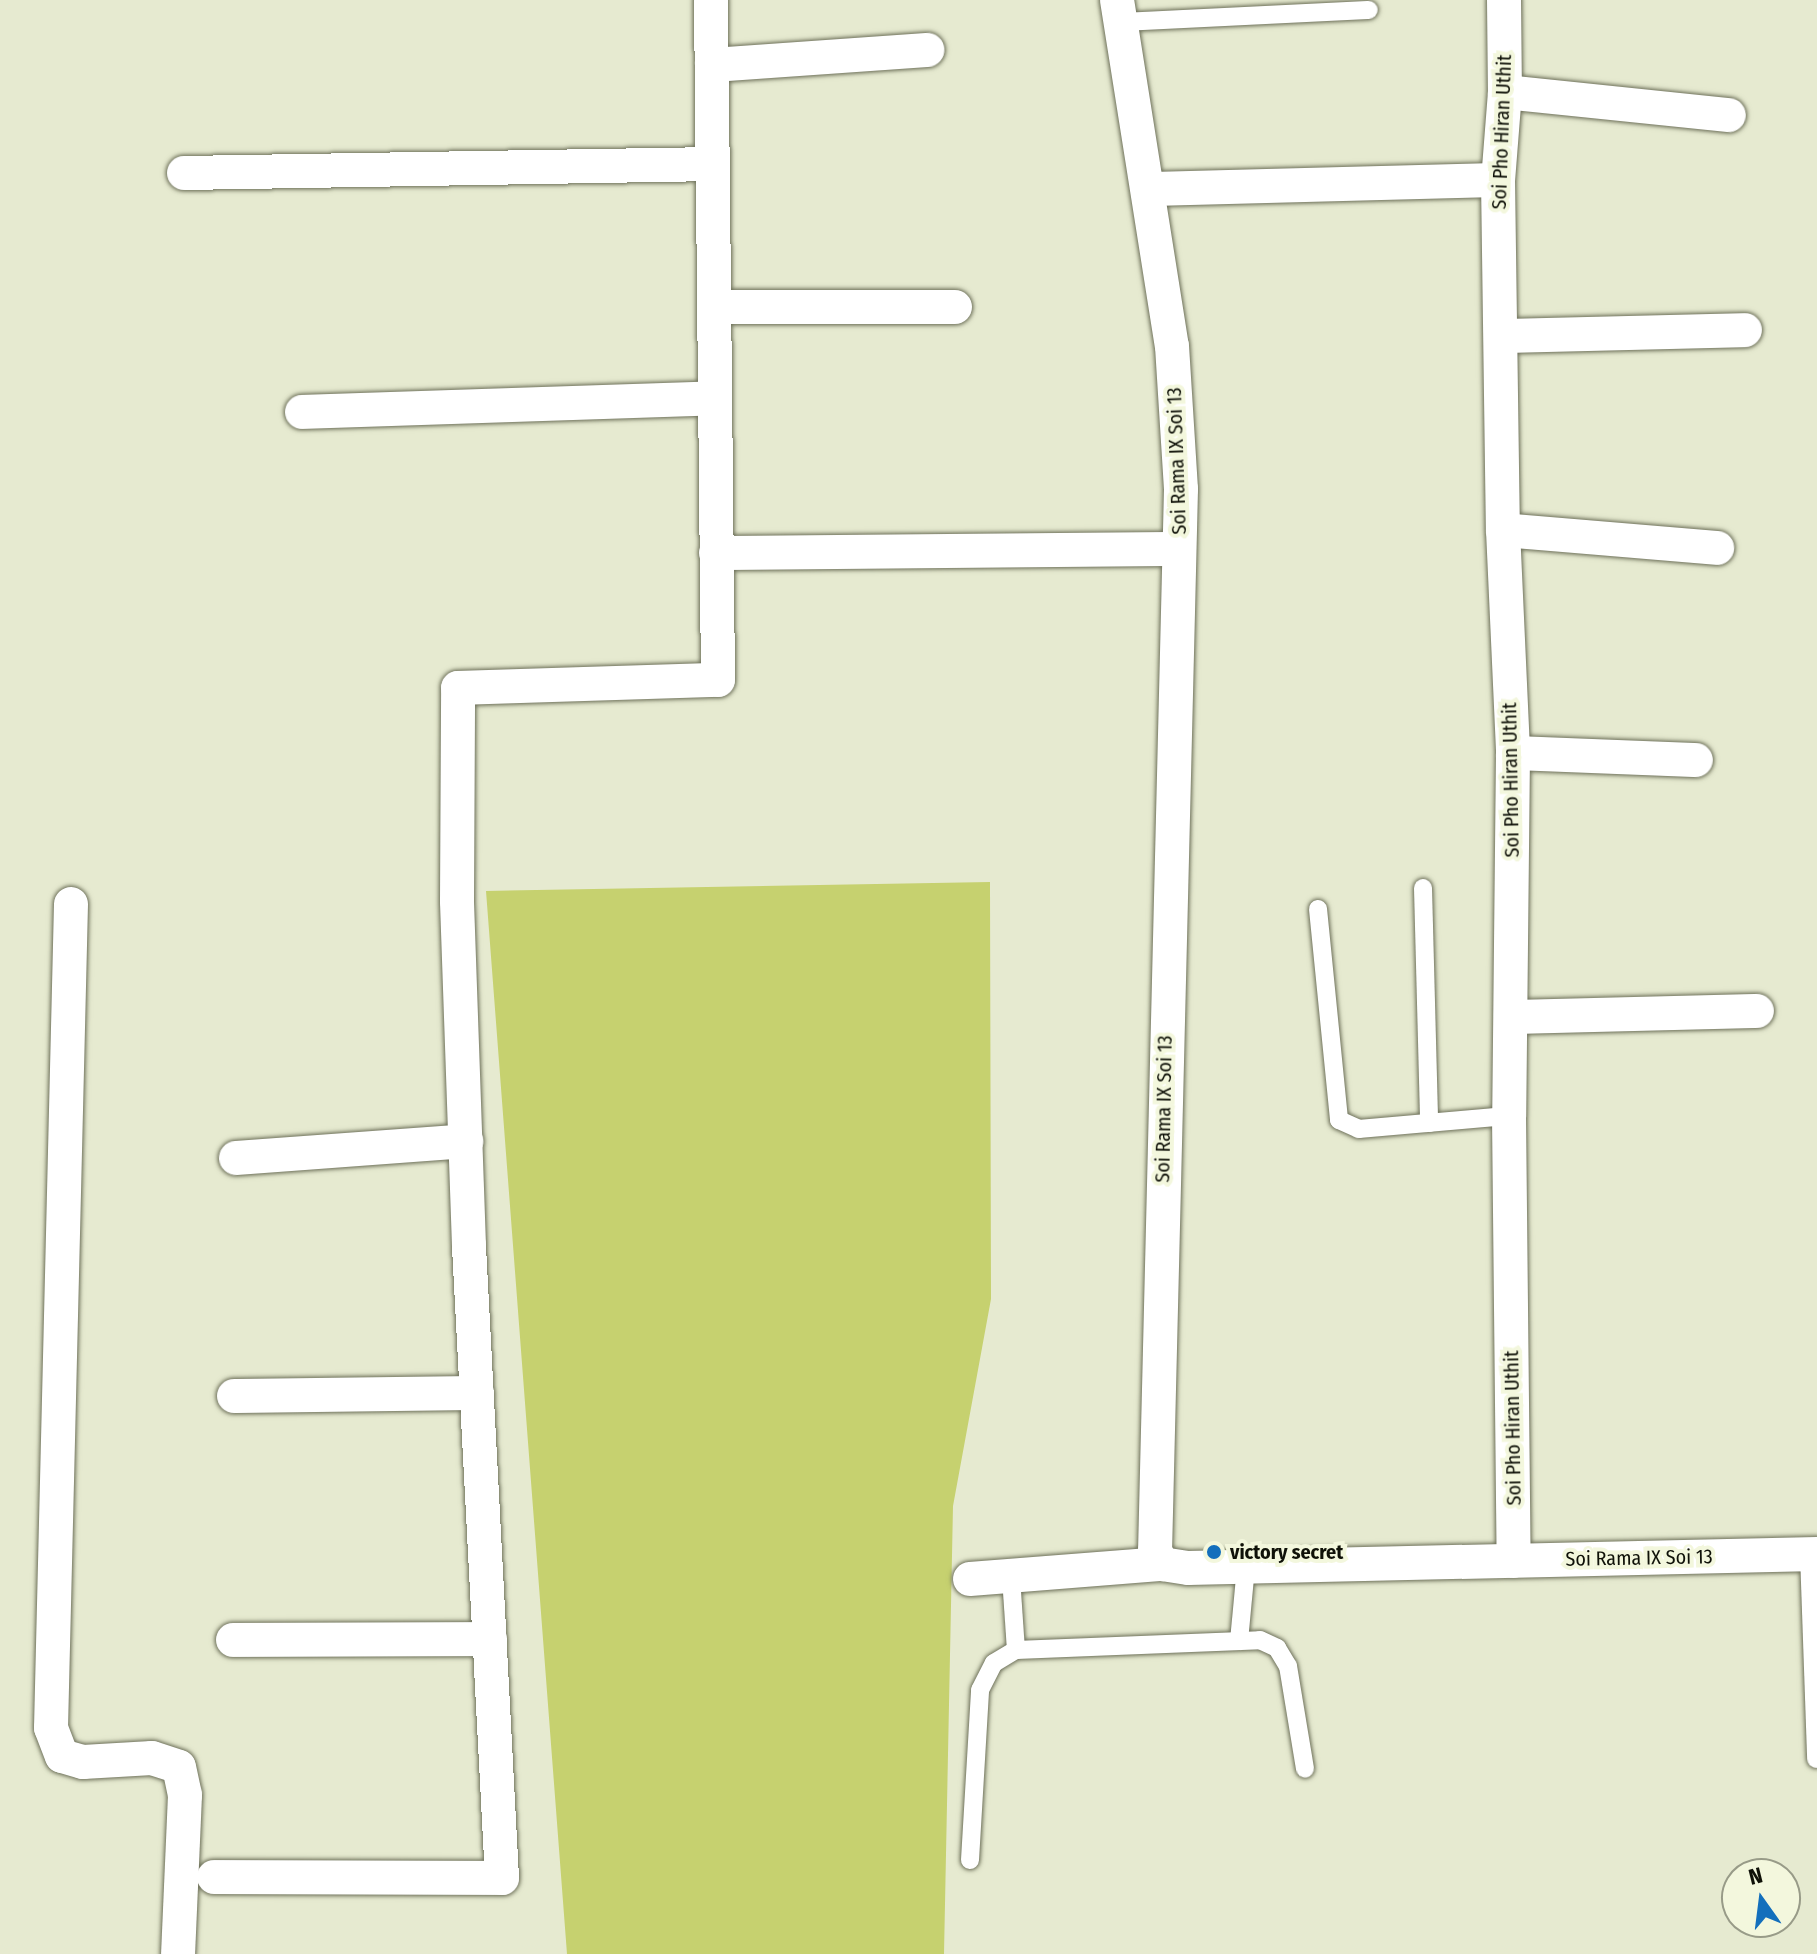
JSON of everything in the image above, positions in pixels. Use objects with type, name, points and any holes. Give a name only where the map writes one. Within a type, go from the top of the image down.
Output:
[{"type":"street","points":[[214,1877],[502,1878],[477,1393],[457,901],[458,688],[718,680],[711,0]]},
{"type":"street","name":"Soi Pho Hiran Uthit","points":[[1504,0],[1505,92],[1498,180],[1503,530],[1513,753],[1509,1116],[1514,1561]]},
{"type":"street","name":"Soi Rama IX Soi 13","points":[[1119,11],[1150,189],[1172,346],[1181,489],[1155,1551],[1162,1564],[1246,1567],[1813,1554]]},
{"type":"street","points":[[712,65],[927,50]]},
{"type":"street","points":[[1505,92],[1729,115]]},
{"type":"street","points":[[184,173],[713,164]]},
{"type":"street","points":[[1150,189],[1498,180]]},
{"type":"street","points":[[714,307],[955,307]]},
{"type":"street","points":[[1502,336],[1745,330]]},
{"type":"street","points":[[302,412],[715,398]]},
{"type":"street","points":[[1503,530],[1717,548]]},
{"type":"street","points":[[716,553],[1179,549]]},
{"type":"street","points":[[1513,753],[1696,760]]},
{"type":"street","points":[[71,904],[51,1728],[62,1756],[83,1762],[152,1758],[179,1767],[185,1795],[178,1954]]},
{"type":"street","points":[[1511,1017],[1757,1011]]},
{"type":"street","points":[[236,1158],[466,1141]]},
{"type":"street","points":[[234,1396],[477,1393]]},
{"type":"street","points":[[970,1579],[1162,1564]]},
{"type":"street","points":[[233,1640],[490,1639]]},
{"type":"lane","points":[[1119,11],[1369,10]]},
{"type":"lane","points":[[1423,888],[1429,1123]]},
{"type":"lane","points":[[1318,909],[1339,1120],[1359,1129],[1509,1116]]},
{"type":"lane","points":[[1813,1554],[1816,1759]]},
{"type":"lane","points":[[1239,1641],[1246,1567]]},
{"type":"lane","points":[[1011,1577],[1016,1650]]},
{"type":"lane","points":[[970,1860],[980,1690],[994,1663],[1016,1650],[1260,1640],[1277,1648],[1288,1666],[1305,1769]]},
{"type":"green space","points":[[990,882],[991,1299],[953,1506],[944,1954],[567,1954],[486,891]]},
{"type":"place","name":"victory secret","points":[[1214,1552]]}]
